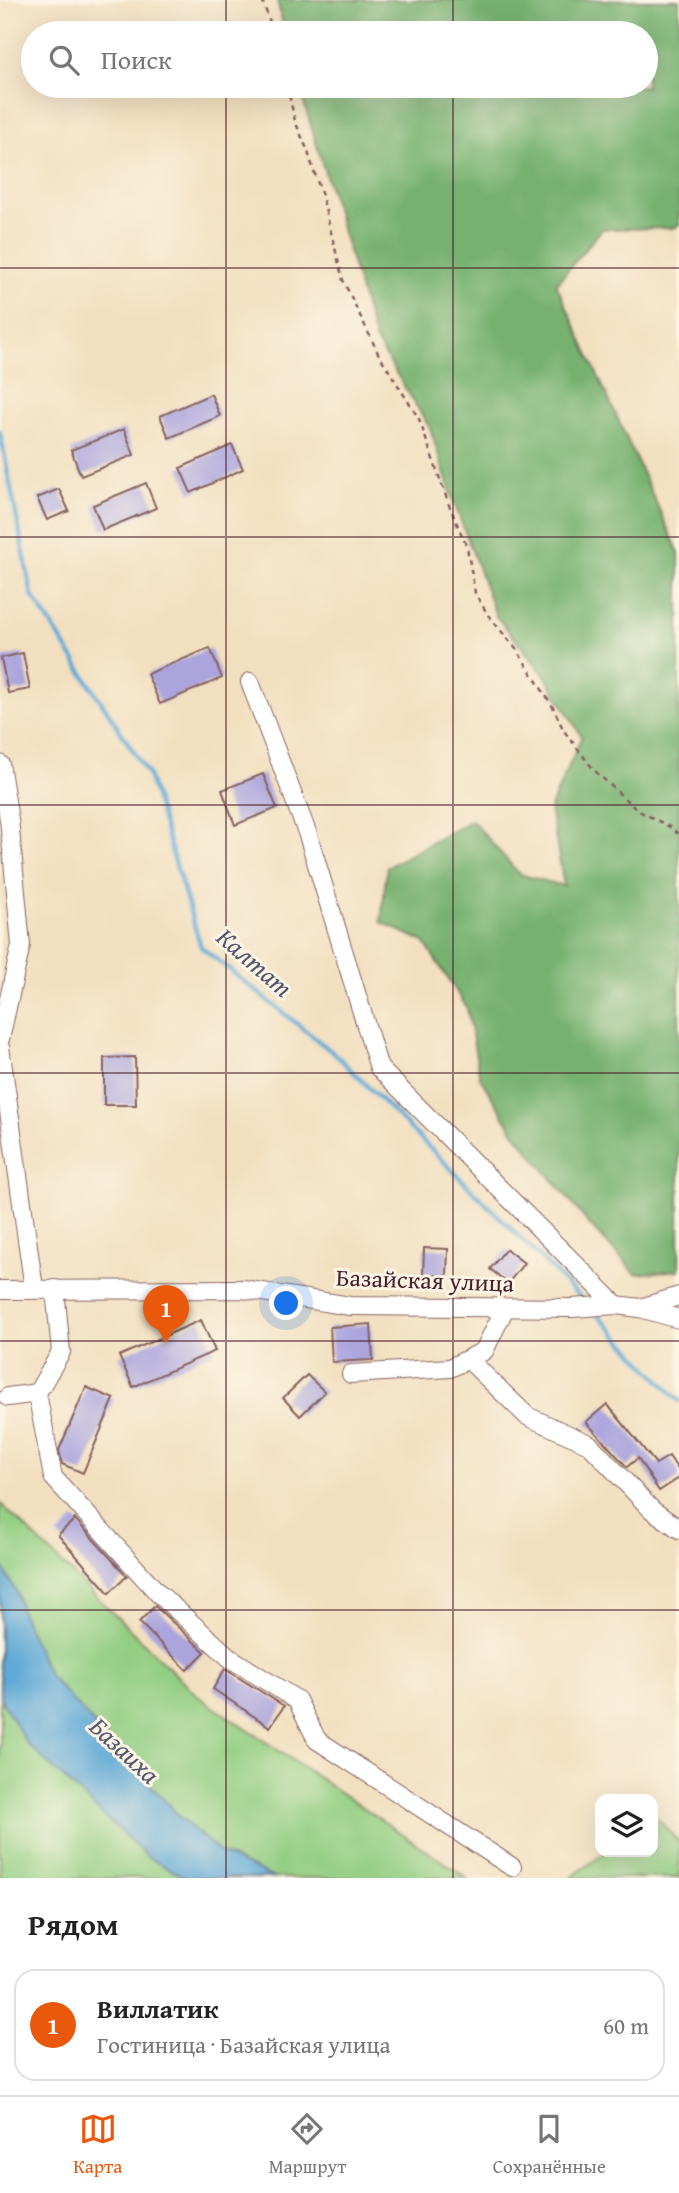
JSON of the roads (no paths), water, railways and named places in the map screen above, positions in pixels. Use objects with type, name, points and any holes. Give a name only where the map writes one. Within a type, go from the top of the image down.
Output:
[{"type":"street","points":[[250,682],[308,835],[379,1068],[612,1306]]},
{"type":"street","points":[[0,764],[9,819],[20,944],[0,1039]]},
{"type":"street","points":[[0,1047],[34,1289]]},
{"type":"street","points":[[55,1289],[61,1352],[37,1393],[52,1477],[158,1593],[230,1658],[298,1700],[317,1740],[512,1867]]},
{"type":"street","name":"Базайская улица","points":[[0,1290],[243,1289],[349,1306],[505,1308],[640,1308],[679,1296]]},
{"type":"street","points":[[351,1374],[450,1368],[484,1351],[505,1308]]},
{"type":"street","points":[[640,1308],[679,1319]]},
{"type":"street","points":[[468,1359],[527,1416],[589,1444],[652,1510],[679,1529]]},
{"type":"street","points":[[8,1397],[37,1393]]},
{"type":"water","points":[[0,1562],[17,1593],[21,1611],[48,1674],[180,1817],[222,1854],[274,1878],[186,1878],[149,1858],[27,1744],[0,1698]]},
{"type":"waterway","name":"Калтат","points":[[0,432],[32,595],[148,774],[201,947],[336,1055],[585,1302]]},
{"type":"waterway","name":"Калтат","points":[[594,1311],[679,1401]]},
{"type":"place","name":"Виллатик","points":[[166,1343]]},
{"type":"water label","name":"Базаиха","points":[[125,1750]]}]
